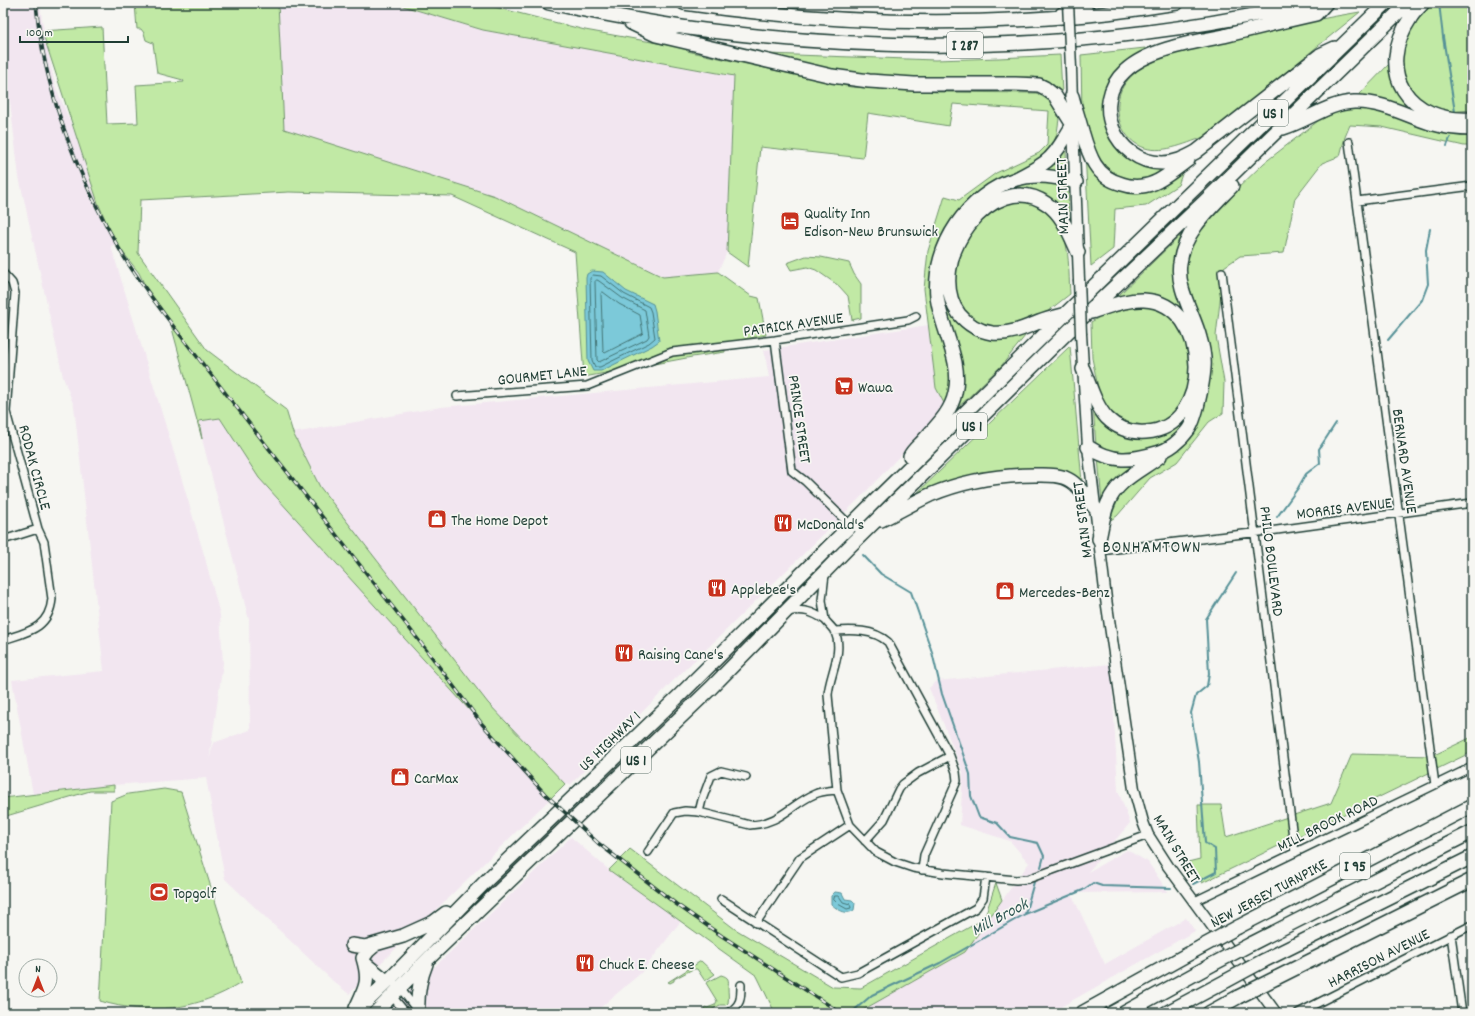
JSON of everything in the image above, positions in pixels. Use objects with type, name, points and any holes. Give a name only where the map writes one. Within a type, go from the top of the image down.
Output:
[{"type":"highway","name":"I 287","points":[[549,3],[620,17],[702,30],[792,39],[865,44],[948,45],[1050,42],[1105,38],[1214,22],[1309,3]]},
{"type":"highway","name":"I 287","points":[[684,3],[757,12],[875,20],[960,21],[1054,18],[1105,13],[1177,3]]},
{"type":"highway","points":[[1054,18],[1087,3]]},
{"type":"highway","points":[[1326,3],[1316,14],[1203,40],[1153,54],[1133,64],[1119,78],[1110,95],[1109,118],[1112,129],[1119,140],[1130,152],[1143,159],[1163,163],[1180,160],[1196,152],[1320,54],[1344,43]]},
{"type":"highway","name":"US 1","points":[[851,526],[1064,315],[1386,3]]},
{"type":"highway","name":"US 1","points":[[375,1013],[429,958],[711,688],[870,526],[1087,313],[1408,3]]},
{"type":"highway","points":[[1423,3],[1411,17],[1399,41],[1396,67],[1401,86],[1412,102],[1430,113],[1454,118],[1472,119]]},
{"type":"highway","points":[[620,17],[656,35],[832,76],[869,81],[914,84],[1039,85],[1055,96],[1073,125],[1058,149],[1039,167],[994,190],[972,206],[957,223],[948,238],[942,253],[936,294],[942,322],[956,369],[955,393],[947,414],[910,454],[910,467]]},
{"type":"highway","points":[[1072,96],[1088,154],[1099,172],[1111,180],[1130,186],[1150,184],[1165,177],[1192,158],[1196,152]]},
{"type":"highway","points":[[1278,130],[1296,124],[1333,106],[1352,102],[1382,106],[1441,126],[1472,129]]},
{"type":"highway","points":[[1099,545],[1108,502],[1118,487],[1166,450],[1189,429],[1196,409],[1204,369],[1203,349],[1198,329],[1185,295],[1180,274],[1182,254],[1191,233],[1200,221],[1240,179],[1243,163]]},
{"type":"highway","points":[[1016,179],[1049,176],[1076,182]]},
{"type":"highway","points":[[1064,315],[1040,322],[1022,330],[1004,334],[983,331],[968,323],[951,299],[949,290],[949,268],[956,247],[968,227],[994,202],[1008,197],[1025,195],[1047,204],[1062,220],[1078,252]]},
{"type":"highway","points":[[1083,369],[1096,400],[1106,416],[1125,430],[1140,432],[1159,430],[1176,420],[1183,412],[1190,399],[1194,379],[1195,358],[1191,338],[1182,320],[1170,309],[1156,302],[1138,300],[1124,302],[1087,313]]},
{"type":"highway","points":[[1088,447],[1098,454],[1127,460],[1141,458],[1166,450]]},
{"type":"highway","points":[[870,526],[946,489],[978,480],[1008,476],[1042,475],[1062,477],[1076,484],[1095,508]]},
{"type":"highway","name":"US HIGHWAY 1","points":[[387,982],[488,879],[680,695],[851,526]]},
{"type":"highway","name":"NEW JERSEY TURNPIKE","points":[[1082,1013],[1238,927],[1472,806]]},
{"type":"highway","name":"I 95","points":[[1124,1013],[1251,944],[1472,832]]},
{"type":"highway","points":[[1166,1013],[1263,961],[1472,857]]},
{"type":"highway","points":[[352,945],[365,947],[403,936],[434,922],[488,879]]},
{"type":"highway","points":[[1209,1013],[1472,880]]},
{"type":"highway","points":[[354,1013],[368,979],[363,958],[377,943]]},
{"type":"highway","points":[[418,1013],[418,997],[421,977],[429,958]]},
{"type":"highway","name":"US 1","points":[[354,1013],[387,982]]},
{"type":"main road","name":"MAIN STREET","points":[[1068,3],[1081,334],[1088,447],[1099,545],[1134,789],[1148,835],[1194,902],[1276,1013]]},
{"type":"street","name":"BERNARD AVENUE","points":[[1349,142],[1435,785]]},
{"type":"street","points":[[1357,201],[1472,186]]},
{"type":"street","name":"PHILO BOULEVARD","points":[[1222,272],[1295,853]]},
{"type":"street","name":"RODAK CIRCLE","points":[[3,273],[12,283],[15,293],[6,412],[38,529],[44,542],[52,599],[51,608],[41,624],[34,630],[3,640]]},
{"type":"street","name":"PATRICK AVENUE","points":[[672,352],[776,340],[908,320],[916,316]]},
{"type":"street","name":"PRINCE STREET","points":[[776,340],[792,470],[851,526]]},
{"type":"street","name":"GOURMET LANE","points":[[457,396],[587,386],[672,352]]},
{"type":"street","name":"MORRIS AVENUE","points":[[1099,545],[1255,533],[1472,503]]},
{"type":"street","points":[[851,526],[856,528],[870,526]]},
{"type":"street","name":"RODAK CIRCLE","points":[[3,540],[38,529]]},
{"type":"street","points":[[825,571],[822,600],[825,620]]},
{"type":"street","points":[[782,614],[795,610],[806,610],[825,620],[834,631],[837,642],[836,659],[829,683],[828,695],[836,790],[850,825],[876,852],[885,858],[904,866],[922,870],[1016,880],[1028,879],[1148,835]]},
{"type":"street","points":[[834,631],[856,630],[870,632],[884,638],[888,642],[950,756],[956,772],[956,781],[924,855],[922,870]]},
{"type":"street","points":[[865,841],[884,820],[899,789],[904,784],[918,773],[950,756]]},
{"type":"street","name":"MILL BROOK ROAD","points":[[1194,902],[1472,767]]},
{"type":"street","points":[[699,812],[711,776],[721,771],[746,777]]},
{"type":"street","points":[[648,852],[674,813],[685,811],[699,812],[746,824],[759,824],[778,817],[814,794],[836,790]]},
{"type":"street","points":[[756,922],[800,858],[850,825]]},
{"type":"street","points":[[721,899],[841,977],[858,973],[976,908],[981,903],[983,898],[986,877]]},
{"type":"street","name":"HARRISON AVENUE","points":[[1298,1013],[1313,1009],[1472,925]]},
{"type":"street","points":[[1451,935],[1462,1013]]},
{"type":"street","points":[[363,958],[418,1013]]},
{"type":"street","points":[[387,982],[397,992],[406,1013]]},
{"type":"street","points":[[728,1013],[735,1009],[741,999],[741,985]]},
{"type":"shaded area","points":[[3,3],[40,3],[55,86],[122,242],[111,246],[174,453],[220,615],[223,663],[209,761],[213,743],[250,730],[249,620],[202,439],[199,421],[220,418],[259,478],[550,799],[349,994],[334,982],[225,879],[206,778],[114,785],[33,794],[12,680],[104,671],[74,406],[63,377],[19,177],[3,43]]},
{"type":"shaded area","points":[[278,3],[393,3],[483,30],[734,76],[727,252],[718,272],[663,277],[495,196],[283,129]]},
{"type":"shaded area","points":[[929,325],[936,388],[946,407],[858,500],[675,679],[570,785],[563,782],[488,703],[320,487],[293,433],[441,407],[769,377],[764,350]]},
{"type":"shaded area","points":[[1111,664],[1118,790],[1130,823],[1088,872],[1127,850],[1148,862],[1168,892],[1071,893],[1105,964],[1186,918],[1195,931],[1050,1013],[863,1013],[860,1011],[965,952],[1029,863],[1010,841],[960,825],[963,772],[929,688],[937,681]]},
{"type":"shaded area","points":[[571,837],[609,870],[681,921],[641,973],[594,1013],[386,1013]]},
{"type":"green space","points":[[135,3],[278,3],[284,129],[495,196],[663,277],[718,272],[751,296],[759,298],[766,335],[724,343],[725,352],[584,377],[575,252],[452,196],[289,192],[140,200],[138,253],[207,350],[286,410],[293,433],[320,487],[488,703],[565,784],[550,799],[259,478],[220,418],[199,421],[202,439],[170,321],[152,300],[139,273],[115,242],[98,203],[42,31],[102,27],[107,124],[138,123],[136,85],[184,82],[183,80],[157,73],[153,43],[146,40],[141,29],[137,29]]},
{"type":"green space","points":[[393,3],[479,3],[585,30],[685,48],[687,51],[851,87],[938,92],[1036,93],[1054,103],[1059,119],[1057,133],[1052,148],[1042,158],[984,192],[957,213],[943,236],[933,269],[931,301],[952,374],[946,407],[936,388],[924,289],[928,251],[945,196],[959,200],[996,173],[1039,153],[1047,145],[1049,111],[953,104],[949,126],[868,113],[863,158],[760,147],[748,267],[727,252],[734,76],[483,30]]},
{"type":"green space","points":[[875,3],[955,3],[906,5]]},
{"type":"green space","points":[[1427,3],[1472,3],[1472,50],[1469,52],[1469,71],[1472,83],[1472,110],[1447,112],[1422,102],[1407,83],[1401,66],[1407,32]]},
{"type":"green space","points":[[1360,12],[1207,136],[1161,150],[1145,148],[1137,145],[1131,140],[1122,126],[1118,110],[1118,101],[1121,90],[1134,73],[1169,53],[1215,40]]},
{"type":"green space","points":[[1145,48],[1146,52],[1112,78],[1103,96],[1102,112],[1106,128],[1113,141],[1167,168],[1155,176],[1136,182],[1121,179],[1107,172],[1099,163],[1082,116],[1081,55]]},
{"type":"green space","points":[[768,54],[935,60],[1060,55],[1062,92],[1052,84],[1034,77],[898,79],[807,67]]},
{"type":"green space","points":[[1390,63],[1394,84],[1407,103],[1419,113],[1358,96]]},
{"type":"green space","points":[[1349,106],[1472,132],[1472,146],[1464,146],[1382,127],[1350,125],[1340,156],[1322,163],[1295,198],[1284,253],[1240,256],[1224,267],[1216,336],[1224,382],[1223,413],[1209,422],[1177,462],[1150,478],[1117,516],[1109,521],[1121,493],[1193,433],[1197,310],[1184,271],[1192,244],[1203,222],[1264,163],[1318,121]]},
{"type":"green space","points":[[1065,148],[1067,174],[1044,173],[1046,166]]},
{"type":"green space","points":[[1085,152],[1105,183],[1120,191],[1135,192],[1184,169],[1178,185],[1146,206],[1115,209],[1113,249],[1091,266]]},
{"type":"green space","points":[[1031,180],[1068,186],[1069,228],[1048,200],[991,197],[1005,188]]},
{"type":"green space","points":[[1019,199],[1046,208],[1061,228],[1067,249],[1070,294],[1038,319],[1007,329],[984,327],[971,319],[960,308],[954,292],[955,264],[969,233],[993,208]]},
{"type":"green space","points":[[1188,228],[1178,252],[1191,323],[1163,299],[1134,294],[1118,296]]},
{"type":"green space","points":[[806,256],[821,257],[849,263],[861,284],[861,318],[852,320],[848,296],[839,286],[816,270],[807,267],[791,270],[787,263]]},
{"type":"green space","points":[[944,296],[965,327],[993,340],[1025,336],[1002,365],[948,417],[958,352]]},
{"type":"green space","points":[[1135,304],[1163,310],[1175,319],[1189,348],[1190,382],[1177,412],[1157,425],[1133,427],[1111,417],[1099,392],[1092,358],[1091,322],[1105,314]]},
{"type":"green space","points":[[1070,346],[1082,482],[1067,470],[1042,468],[980,472],[914,496]]},
{"type":"green space","points":[[1093,404],[1110,427],[1136,439],[1169,432],[1186,420],[1171,440],[1143,454],[1111,454],[1096,446]]},
{"type":"green space","points":[[1098,458],[1149,459],[1102,502]]},
{"type":"green space","points":[[1472,737],[1472,752],[1202,883],[1188,862],[1200,859],[1198,805],[1221,805],[1226,837],[1331,803],[1352,754],[1432,756]]},
{"type":"green space","points":[[114,785],[114,791],[90,791],[3,817],[3,798]]},
{"type":"green space","name":"Topgolf","points":[[164,789],[181,792],[241,983],[224,992],[190,1005],[155,1009],[118,1006],[100,1001],[111,801],[128,794]]},
{"type":"green space","points":[[630,849],[735,929],[833,987],[861,988],[984,919],[996,883],[1002,900],[965,952],[861,1011],[863,1013],[775,1013],[757,976],[609,870]]},
{"type":"green space","points":[[701,961],[715,974],[705,981],[697,969],[693,969],[674,979],[674,981],[670,983],[668,982]]},
{"type":"green space","points":[[721,975],[726,977],[728,981],[728,1003],[726,1005],[720,1005],[706,1013],[704,1008],[715,1005],[717,1001],[706,983]]},
{"type":"water","points":[[592,271],[603,272],[626,291],[653,304],[659,341],[652,346],[601,371],[593,371],[588,361],[586,278],[587,274]]},
{"type":"water","points":[[835,892],[842,893],[845,899],[852,900],[855,903],[854,910],[851,912],[845,912],[839,910],[831,904],[831,896]]},
{"type":"waterway","name":"Mill Brook","points":[[1439,3],[1455,112]]},
{"type":"waterway","name":"Mill Brook","points":[[1447,146],[1450,138]]},
{"type":"waterway","name":"Mill Brook","points":[[1388,340],[1422,300],[1428,284],[1426,250],[1430,229]]},
{"type":"waterway","name":"Mill Brook","points":[[1277,517],[1306,474],[1320,463],[1319,449],[1336,423]]},
{"type":"waterway","points":[[863,555],[881,574],[911,592],[932,652],[942,694],[970,774],[971,796],[979,817],[997,823],[1010,837],[1038,843],[1044,856],[1041,867]]},
{"type":"waterway","name":"Mill Brook","points":[[1193,884],[1216,872],[1215,849],[1205,843],[1199,762],[1191,713],[1196,695],[1207,686],[1209,674],[1206,619],[1236,573]]},
{"type":"waterway","points":[[1025,914],[1034,882]]},
{"type":"waterway","name":"Mill Brook","points":[[851,1013],[872,995],[940,963],[1025,914],[1083,890],[1093,883],[1102,886],[1171,888]]},
{"type":"railway","points":[[36,3],[40,36],[47,69],[55,102],[66,134],[92,197],[124,257],[143,286],[177,331],[431,656],[482,724],[545,794],[598,843],[676,904],[722,936],[841,1013]]},
{"type":"place","name":"Quality Inn Edison-New Brunswick","points":[[790,221]]},
{"type":"place","name":"Wawa","points":[[844,386]]},
{"type":"place","name":"The Home Depot","points":[[437,519]]},
{"type":"place","name":"McDonald's","points":[[783,523]]},
{"type":"place","name":"Applebee's","points":[[717,588]]},
{"type":"place","name":"Mercedes-Benz","points":[[1005,591]]},
{"type":"place","name":"Raising Cane's","points":[[624,653]]},
{"type":"place","name":"CarMax","points":[[400,777]]},
{"type":"place","name":"Topgolf","points":[[159,892]]},
{"type":"place","name":"Chuck E. Cheese","points":[[585,963]]},
{"type":"district","name":"BONHAMTOWN","points":[[1152,546]]}]
